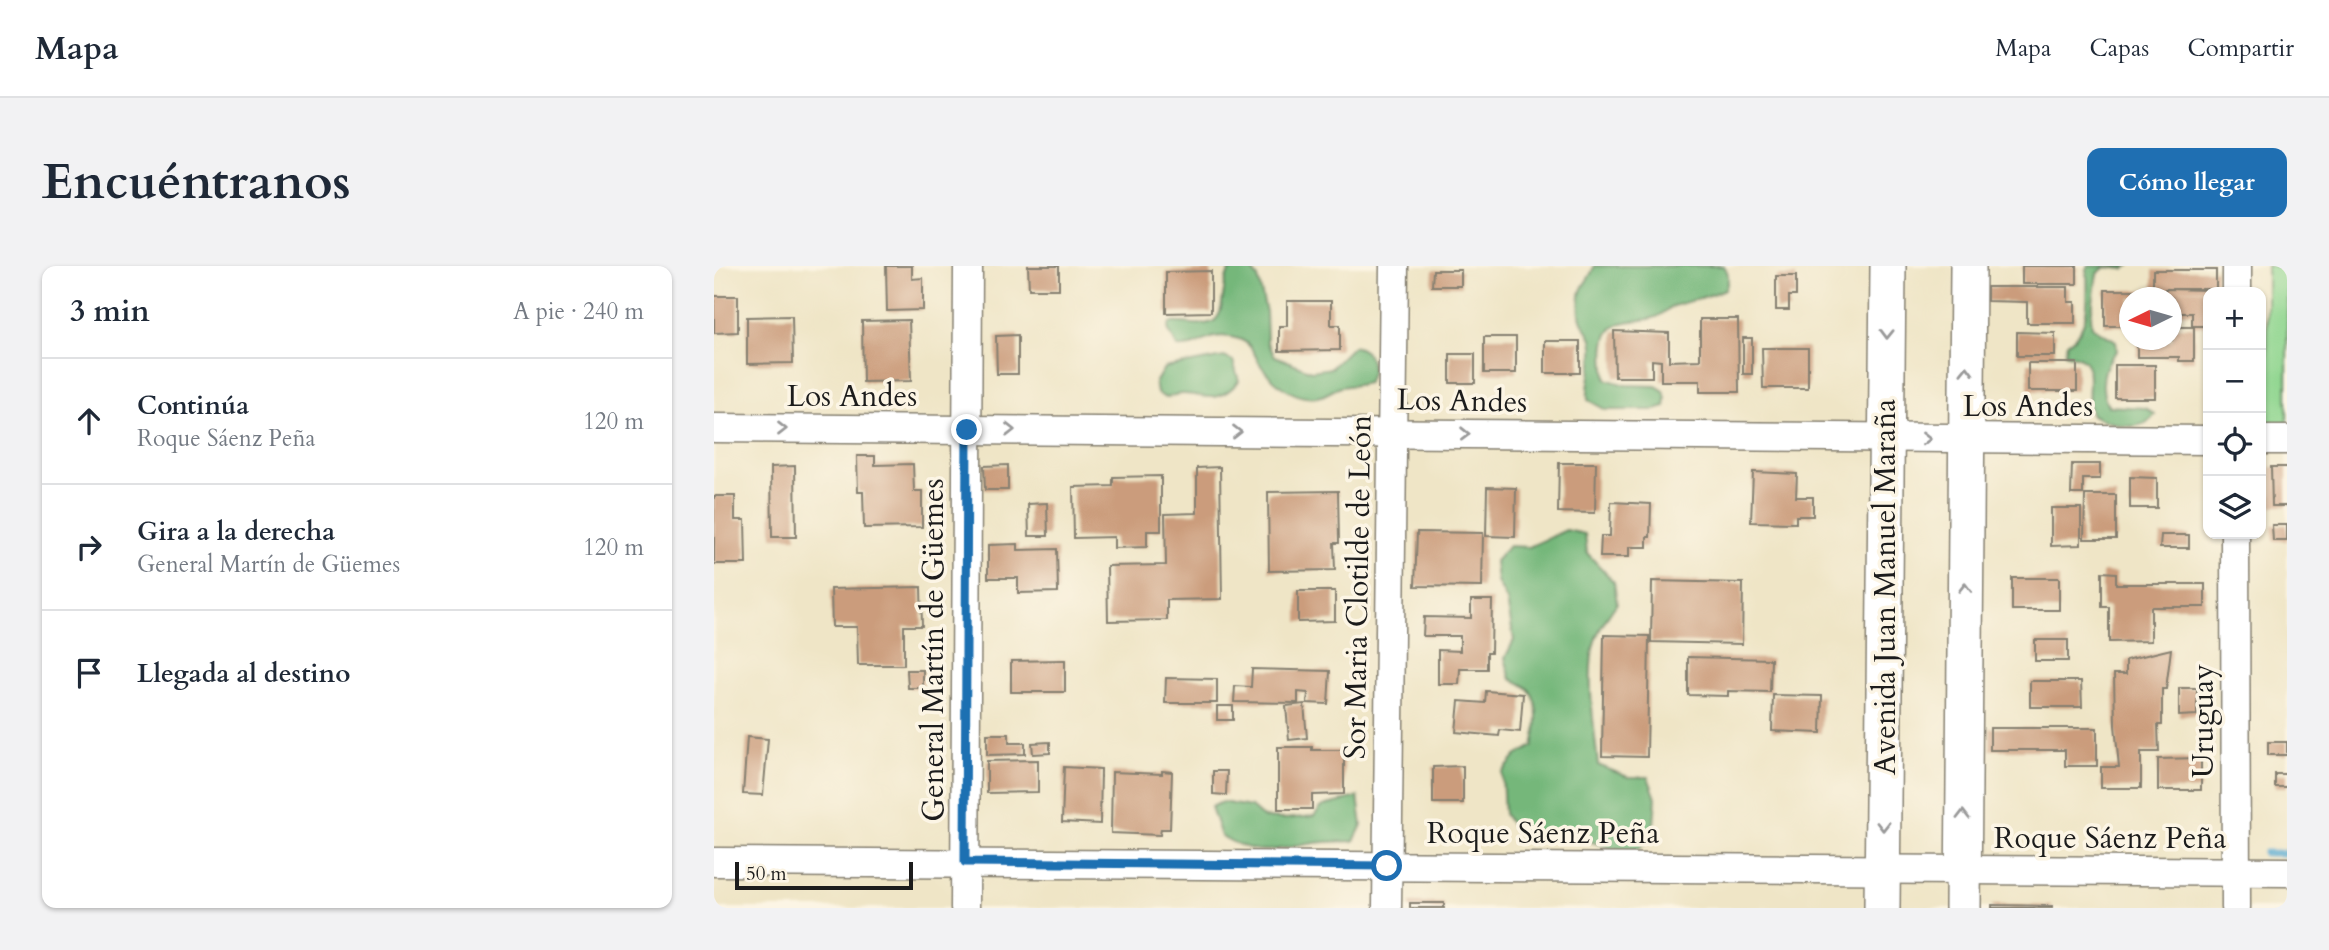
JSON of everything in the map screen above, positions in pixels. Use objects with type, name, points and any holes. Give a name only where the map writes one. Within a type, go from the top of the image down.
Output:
[{"type":"street","name":"General Martín de Güemes","points":[[965,908],[968,266]]},
{"type":"street","name":"Sor Maria Clotilde de León","points":[[1387,908],[1394,266]]},
{"type":"street","name":"Avenida Juan Manuel Maraña","points":[[1882,908],[1888,266]]},
{"type":"street","points":[[1963,908],[1968,266]]},
{"type":"street","points":[[2236,287],[2237,266]]},
{"type":"street","name":"Los Andes","points":[[714,428],[2203,440]]},
{"type":"street","points":[[2266,440],[2287,440]]},
{"type":"street","name":"Uruguay","points":[[2235,539],[2236,908]]},
{"type":"street","name":"Roque Sáenz Peña","points":[[714,862],[2287,872]]},
{"type":"green space","points":[[1594,266],[1724,266],[1726,269],[1728,278],[1725,289],[1672,307],[1651,319],[1620,324],[1607,336],[1604,354],[1606,379],[1625,385],[1656,386],[1664,391],[1665,407],[1655,410],[1606,410],[1588,400],[1593,347],[1591,336],[1581,319],[1580,301],[1581,291]]},
{"type":"green space","points":[[2087,266],[2129,266],[2124,269],[2105,267],[2097,274],[2091,316],[2092,326],[2116,341],[2117,351],[2105,370],[2103,385],[2108,406],[2146,408],[2155,415],[2142,425],[2125,426],[2092,415],[2086,363],[2065,353],[2067,343],[2081,328],[2085,319],[2088,298]]},
{"type":"green space","points":[[2267,266],[2287,266],[2287,427],[2267,427]]},
{"type":"green space","points":[[1250,268],[1258,278],[1266,312],[1267,342],[1275,356],[1311,371],[1331,368],[1353,346],[1368,355],[1372,365],[1367,383],[1341,387],[1321,396],[1304,397],[1273,380],[1250,347],[1239,339],[1220,336],[1194,345],[1177,347],[1168,329],[1170,323],[1199,324],[1215,320],[1221,309],[1230,270]]},
{"type":"green space","points":[[1224,357],[1233,361],[1239,381],[1220,396],[1186,394],[1166,398],[1157,393],[1155,383],[1164,368]]},
{"type":"green space","points":[[1566,530],[1585,534],[1587,553],[1614,582],[1617,603],[1599,631],[1592,654],[1592,702],[1598,765],[1628,777],[1648,777],[1656,798],[1653,838],[1631,854],[1569,835],[1515,831],[1504,814],[1502,773],[1516,756],[1533,746],[1537,715],[1531,693],[1511,679],[1505,658],[1514,640],[1507,601],[1497,582],[1495,561],[1509,546],[1529,547]]},
{"type":"green space","points":[[1358,797],[1362,825],[1354,841],[1320,842],[1267,850],[1247,848],[1221,836],[1211,807],[1222,802],[1251,807],[1264,818],[1284,819],[1314,816],[1325,805]]},
{"type":"building","points":[[886,266],[912,266],[912,279],[923,278],[923,310],[887,311]]},
{"type":"building","points":[[1028,266],[1059,266],[1059,289],[1029,289]]},
{"type":"building","points":[[2022,266],[2077,266],[2077,284],[2022,284]]},
{"type":"building","points":[[1433,270],[1461,270],[1461,286],[1432,286]]},
{"type":"building","points":[[2153,270],[2216,270],[2216,287],[2153,287]]},
{"type":"building","points":[[1211,271],[1211,312],[1166,313],[1166,272]]},
{"type":"building","points":[[1776,276],[1796,276],[1796,296],[1789,296],[1789,310],[1776,310]]},
{"type":"building","points":[[1987,287],[2068,287],[2068,302],[2075,302],[2075,323],[2027,323],[2027,302],[1987,301]]},
{"type":"building","points":[[2182,289],[2203,290],[2203,326],[2192,326],[2192,313],[2182,313]]},
{"type":"building","points":[[2105,290],[2119,290],[2119,326],[2105,326]]},
{"type":"building","points":[[714,296],[738,296],[738,332],[714,333]]},
{"type":"building","points":[[1287,301],[1331,301],[1331,325],[1340,325],[1340,350],[1279,351],[1279,326],[1287,326]]},
{"type":"building","points":[[792,316],[793,363],[747,364],[747,317]]},
{"type":"building","points":[[1700,319],[1738,319],[1739,392],[1700,392],[1700,381],[1661,381],[1661,361],[1652,360],[1652,377],[1615,377],[1614,331],[1669,333],[1669,361],[1700,360]]},
{"type":"building","points":[[909,320],[911,381],[863,382],[862,321]]},
{"type":"building","points":[[2182,327],[2194,327],[2194,361],[2179,361],[2179,357],[2137,357],[2137,350],[2182,350]]},
{"type":"building","points":[[2017,332],[2055,333],[2055,356],[2017,356]]},
{"type":"building","points":[[1018,335],[1018,374],[997,374],[996,336]]},
{"type":"building","points":[[1484,337],[1516,337],[1516,373],[1484,373]]},
{"type":"building","points":[[1743,338],[1752,338],[1752,374],[1743,374]]},
{"type":"building","points":[[1545,341],[1580,341],[1580,373],[1545,373]]},
{"type":"building","points":[[1762,348],[1808,348],[1808,388],[1763,388]]},
{"type":"building","points":[[1450,354],[1475,354],[1475,383],[1450,383]]},
{"type":"building","points":[[2028,363],[2077,363],[2077,391],[2028,391]]},
{"type":"building","points":[[2115,365],[2155,365],[2155,398],[2115,398]]},
{"type":"building","points":[[857,456],[875,456],[875,465],[913,464],[914,491],[922,491],[922,527],[864,528],[863,492],[858,492]]},
{"type":"building","points":[[1559,463],[1596,463],[1595,513],[1558,512]]},
{"type":"building","points":[[2072,464],[2100,464],[2100,479],[2083,479],[2083,494],[2071,494]]},
{"type":"building","points":[[1008,465],[1008,490],[985,490],[984,466]]},
{"type":"building","points":[[795,466],[796,537],[772,537],[771,467]]},
{"type":"building","points":[[1220,467],[1222,599],[1167,600],[1167,620],[1108,621],[1107,566],[1166,565],[1165,514],[1197,513],[1197,468]]},
{"type":"building","points":[[2271,467],[2287,467],[2287,506],[2272,506]]},
{"type":"building","points":[[1753,472],[1797,474],[1796,497],[1813,497],[1813,516],[1796,516],[1796,523],[1751,522]]},
{"type":"building","points":[[1161,476],[1161,531],[1147,531],[1147,547],[1114,548],[1114,537],[1074,538],[1073,487],[1113,486],[1113,477]]},
{"type":"building","points":[[2130,477],[2157,478],[2157,508],[2130,508]]},
{"type":"building","points":[[1487,487],[1516,488],[1515,537],[1486,536]]},
{"type":"building","points":[[1338,491],[1339,543],[1334,543],[1335,570],[1269,571],[1268,492]]},
{"type":"building","points":[[2085,495],[2116,495],[2116,539],[2084,539]]},
{"type":"building","points":[[714,496],[735,496],[735,520],[745,520],[746,564],[714,564]]},
{"type":"building","points":[[1611,502],[1651,504],[1647,547],[1629,547],[1629,557],[1600,557],[1601,536],[1610,536]]},
{"type":"building","points":[[1047,503],[1048,536],[1029,536],[1028,504]]},
{"type":"building","points":[[2051,508],[2081,508],[2081,545],[2051,546]]},
{"type":"building","points":[[2272,525],[2287,525],[2287,541],[2273,541]]},
{"type":"building","points":[[1417,532],[1483,533],[1482,587],[1415,586]]},
{"type":"building","points":[[2161,535],[2189,535],[2189,548],[2160,548]]},
{"type":"building","points":[[1018,544],[1018,550],[1057,549],[1058,592],[1018,593],[1018,578],[988,578],[988,545]]},
{"type":"building","points":[[2102,572],[2116,573],[2116,584],[2205,584],[2205,607],[2151,607],[2151,641],[2109,642],[2109,607],[2102,607]]},
{"type":"building","points":[[2012,578],[2059,578],[2059,610],[2012,610]]},
{"type":"building","points":[[1652,581],[1743,583],[1742,644],[1651,642]]},
{"type":"building","points":[[921,587],[922,626],[904,626],[904,665],[858,665],[857,627],[832,627],[831,589]]},
{"type":"building","points":[[1298,591],[1335,591],[1335,621],[1298,622]]},
{"type":"building","points":[[1471,600],[1492,600],[1491,653],[1487,653],[1487,669],[1460,669],[1459,684],[1438,684],[1438,650],[1460,651],[1460,636],[1423,636],[1424,617],[1471,618]]},
{"type":"building","points":[[1604,635],[1649,636],[1647,757],[1602,756]]},
{"type":"building","points":[[2035,640],[2068,640],[2068,661],[2035,661]]},
{"type":"building","points":[[2171,649],[2166,689],[2162,689],[2162,725],[2158,725],[2159,752],[2141,752],[2141,788],[2101,788],[2101,767],[2119,767],[2114,674],[2126,674],[2126,660]]},
{"type":"building","points":[[1688,657],[1771,659],[1770,692],[1728,691],[1728,696],[1688,695]]},
{"type":"building","points":[[1065,660],[1065,692],[1011,692],[1011,661]]},
{"type":"building","points":[[1252,669],[1330,671],[1328,704],[1307,703],[1308,693],[1298,692],[1298,703],[1234,702],[1235,686],[1251,687]]},
{"type":"building","points":[[907,670],[923,670],[923,688],[908,688]]},
{"type":"building","points":[[1166,678],[1217,679],[1217,703],[1165,703]]},
{"type":"building","points":[[2030,681],[2081,681],[2082,707],[2030,707]]},
{"type":"building","points":[[2179,688],[2197,688],[2197,715],[2179,716]]},
{"type":"building","points":[[1486,691],[1523,694],[1520,732],[1500,730],[1499,736],[1456,732],[1459,701],[1485,703]]},
{"type":"building","points":[[1773,695],[1822,696],[1821,733],[1772,731]]},
{"type":"building","points":[[1304,704],[1307,738],[1289,740],[1286,706]]},
{"type":"building","points":[[1217,706],[1233,706],[1233,720],[1217,720]]},
{"type":"building","points":[[1990,728],[2097,728],[2097,766],[2065,766],[2065,750],[1990,750]]},
{"type":"building","points":[[987,734],[1009,734],[1009,743],[1025,743],[1025,754],[987,755]]},
{"type":"building","points":[[747,737],[768,739],[763,795],[743,794]]},
{"type":"building","points":[[1050,742],[1050,753],[1033,754],[1032,743]]},
{"type":"building","points":[[2268,742],[2287,742],[2287,755],[2268,755]]},
{"type":"building","points":[[1278,747],[1344,750],[1344,794],[1312,795],[1312,809],[1278,809]]},
{"type":"building","points":[[2201,758],[2201,790],[2158,790],[2158,759]]},
{"type":"building","points":[[1038,760],[1038,792],[987,793],[987,761]]},
{"type":"building","points":[[1463,766],[1463,803],[1433,803],[1433,767]]},
{"type":"building","points":[[1064,767],[1101,769],[1100,824],[1062,822]]},
{"type":"building","points":[[1162,771],[1172,772],[1170,829],[1161,829],[1160,835],[1111,833],[1112,772],[1162,774]]},
{"type":"building","points":[[1213,771],[1227,771],[1226,795],[1213,794]]},
{"type":"building","points":[[2275,774],[2287,774],[2287,787],[2275,787]]},
{"type":"building","points":[[1410,903],[1444,903],[1444,908],[1410,908]]},
{"type":"building","points":[[1992,905],[2052,906],[2052,908],[1992,908]]},
{"type":"waterway","points":[[2265,853],[2287,853]]},
{"type":"route","points":[[967,430],[965,862],[1387,866]]}]
